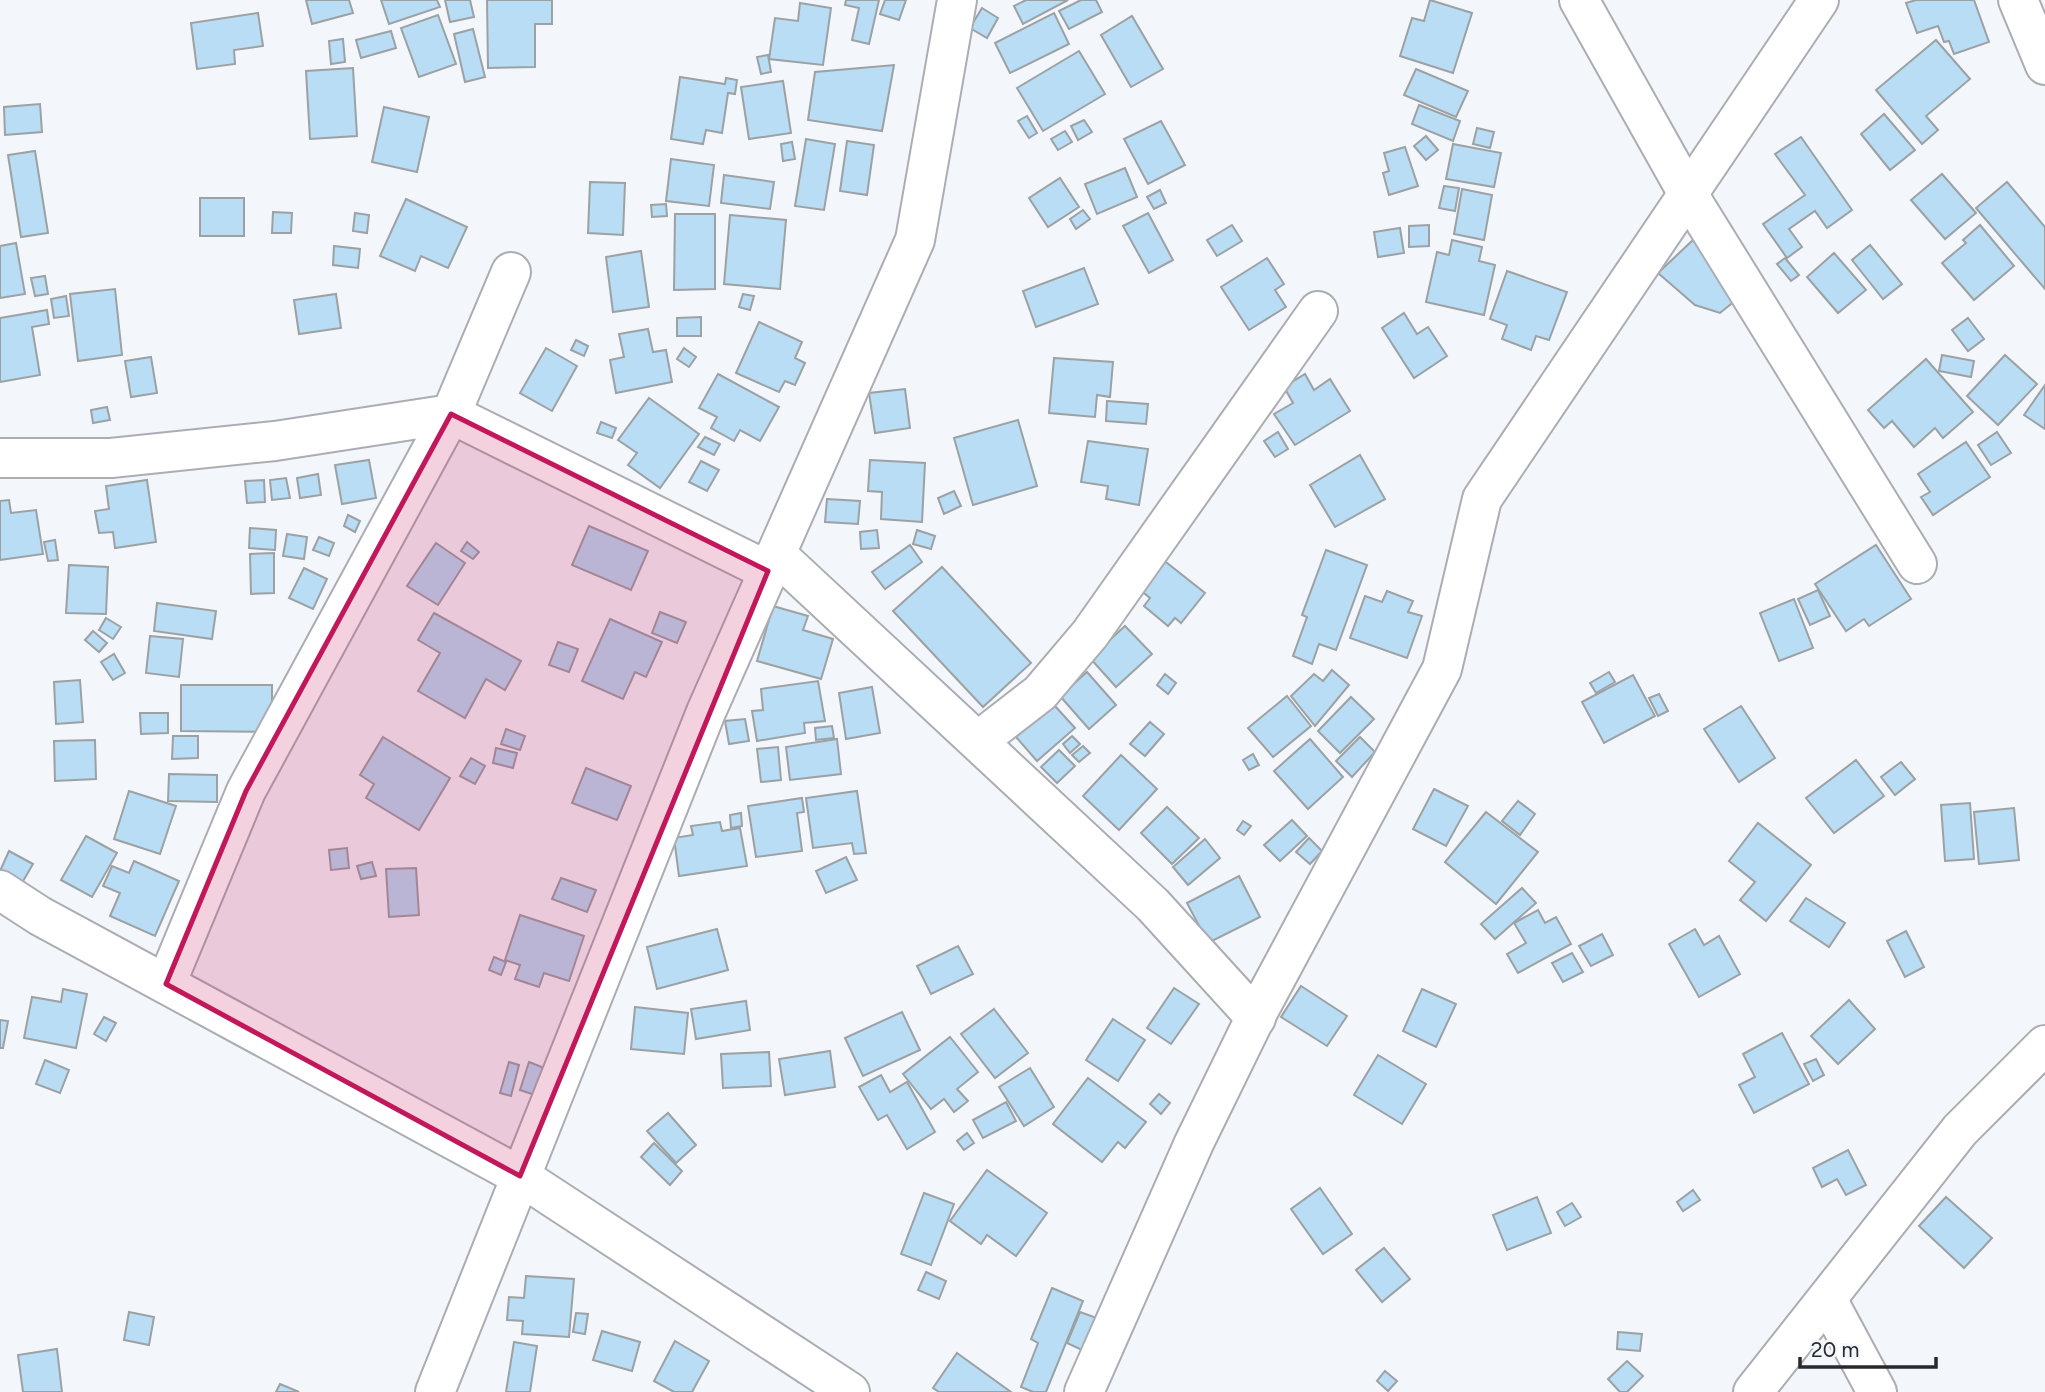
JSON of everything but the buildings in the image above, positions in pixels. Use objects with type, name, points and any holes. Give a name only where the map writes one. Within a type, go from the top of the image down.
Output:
[{"type":"street","points":[[435,1392],[706,712],[915,240],[957,0]]},
{"type":"street","points":[[1579,0],[1688,194],[1917,564]]},
{"type":"street","points":[[1084,1392],[1194,1143],[1256,1018],[1442,669],[1482,499],[1819,0]]},
{"type":"street","points":[[2018,0],[2045,65]]},
{"type":"street","points":[[166,984],[246,791],[451,414],[511,272]]},
{"type":"street","points":[[978,741],[1040,693],[1090,634],[1318,311]]},
{"type":"street","points":[[0,458],[111,457],[275,442],[451,414],[772,563],[978,741],[1153,905],[1256,1018]]},
{"type":"street","points":[[0,890],[40,916],[520,1176],[850,1392]]},
{"type":"street","points":[[1753,1392],[1960,1130],[2045,1045]]},
{"type":"street","points":[[1827,1298],[1877,1392]]},
{"type":"highlighted area","points":[[451,414],[768,571],[520,1176],[166,984],[246,791]]}]
